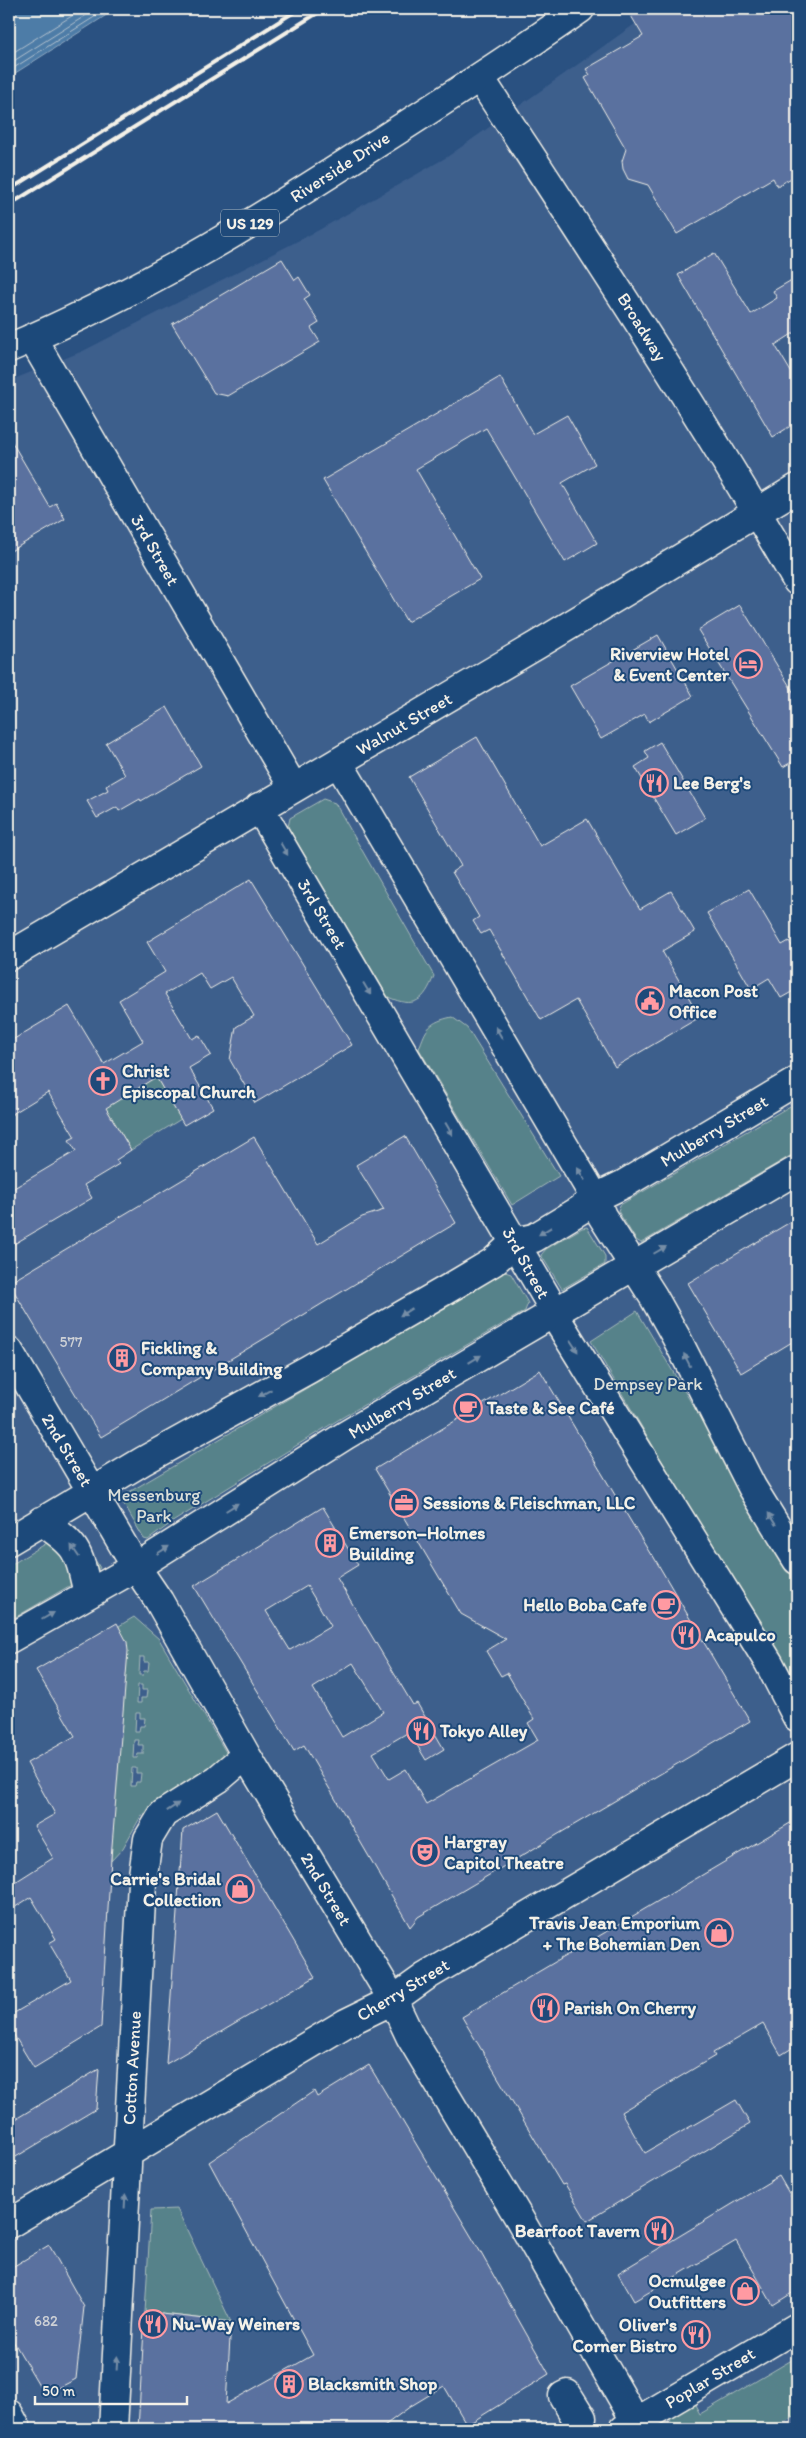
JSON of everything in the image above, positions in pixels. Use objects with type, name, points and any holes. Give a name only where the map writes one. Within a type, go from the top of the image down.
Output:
[{"type":"street","name":"Riverside Drive","points":[[20,343],[102,307],[278,207],[480,78],[580,9]]},
{"type":"street","name":"Broadway","points":[[480,78],[623,297],[758,514],[797,581]]},
{"type":"street","name":"3rd Street","points":[[20,343],[293,787]]},
{"type":"street","name":"Walnut Street","points":[[9,956],[758,514],[797,488]]},
{"type":"street","points":[[338,762],[595,1198],[602,1216],[676,1337],[752,1487],[797,1560]]},
{"type":"street","name":"3rd Street","points":[[259,807],[515,1242],[553,1314],[769,1662],[797,1717]]},
{"type":"street","name":"Mulberry Street","points":[[9,1541],[92,1490],[493,1262],[515,1242],[534,1238],[580,1210],[595,1198],[624,1184],[797,1081]]},
{"type":"street","name":"Mulberry Street","points":[[9,1639],[136,1567],[346,1435],[797,1170]]},
{"type":"street","name":"2nd Street","points":[[9,1351],[136,1567],[159,1601],[246,1755],[393,2000],[410,2036],[519,2218],[633,2427]]},
{"type":"street","points":[[41,1521],[67,1539],[80,1556],[88,1594]]},
{"type":"street","name":"Cotton Avenue","points":[[113,2429],[142,1882],[146,1847],[152,1830],[163,1814],[218,1779],[246,1755]]},
{"type":"street","name":"Cherry Street","points":[[9,2224],[346,2023],[393,2000],[424,1977],[797,1757]]},
{"type":"street","name":"Poplar Street","points":[[633,2427],[797,2327]]},
{"type":"street","points":[[9,2414],[17,2429]]},
{"type":"shaded area","points":[[656,9],[797,9],[797,2429],[9,2429],[9,381],[83,351],[317,231],[447,157]]},
{"type":"green space","points":[[323,799],[335,803],[434,976],[426,992],[417,1000],[405,1002],[388,997],[288,827],[290,818]]},
{"type":"green space","points":[[452,1017],[467,1028],[559,1176],[512,1205],[419,1049],[429,1027],[438,1021]]},
{"type":"green space","points":[[156,1077],[181,1119],[131,1150],[101,1100]]},
{"type":"green space","points":[[797,1102],[797,1152],[641,1243],[636,1240],[618,1211],[620,1205]]},
{"type":"green space","points":[[587,1227],[605,1256],[605,1264],[562,1289],[541,1255],[546,1249]]},
{"type":"green space","name":"Messenburg Park","points":[[505,1272],[511,1274],[528,1303],[525,1311],[338,1420],[174,1521],[148,1540],[144,1539],[122,1501],[124,1495]]},
{"type":"green space","name":"Dempsey Park","points":[[637,1311],[797,1581],[797,1690],[591,1341]]},
{"type":"green space","points":[[75,1526],[100,1568],[9,1621],[9,1566]]},
{"type":"green space","points":[[134,1617],[159,1639],[227,1754],[210,1773],[141,1816],[123,1848],[111,1861],[119,1626]],"holes":[[[140,1657],[144,1657],[144,1662],[149,1662],[148,1671],[144,1671],[143,1675],[139,1675]],[[138,1685],[142,1685],[142,1690],[147,1690],[146,1698],[141,1698],[141,1703],[137,1703]],[[136,1713],[140,1713],[140,1718],[145,1718],[144,1726],[140,1726],[139,1731],[135,1731]],[[134,1740],[139,1740],[138,1745],[143,1745],[143,1754],[138,1754],[137,1758],[133,1758]],[[132,1768],[136,1768],[136,1773],[141,1773],[140,1782],[136,1782],[135,1786],[131,1786]]]},
{"type":"green space","points":[[177,2209],[231,2322],[145,2312],[151,2210]]},
{"type":"green space","points":[[797,2357],[797,2415],[772,2429],[675,2429],[670,2420],[670,2416],[694,2403],[700,2414]]},
{"type":"water","points":[[9,9],[116,9],[9,77]]},
{"type":"building","points":[[627,9],[797,9],[797,175],[777,186],[773,178],[677,234],[648,185],[628,179],[623,169],[622,161],[626,149],[585,78],[590,75],[586,69],[643,36]]},
{"type":"building","points":[[714,253],[751,314],[777,298],[773,291],[790,281],[797,292],[797,331],[775,345],[797,382],[797,422],[773,437],[678,275]]},
{"type":"building","points":[[282,259],[295,280],[299,277],[310,295],[304,299],[319,323],[311,328],[320,342],[228,396],[214,393],[172,324]]},
{"type":"building","points":[[500,377],[533,434],[567,415],[595,464],[562,483],[597,543],[565,562],[486,428],[416,469],[480,579],[407,622],[323,480]]},
{"type":"building","points":[[9,437],[50,507],[56,503],[65,519],[9,552]]},
{"type":"building","name":"Riverview Hotel & Event Center","points":[[740,605],[797,698],[797,759],[783,767],[698,630]]},
{"type":"building","points":[[658,635],[693,696],[649,722],[645,714],[601,739],[570,686]]},
{"type":"building","points":[[167,707],[201,766],[141,801],[140,799],[119,811],[117,807],[97,818],[87,801],[108,790],[106,786],[125,775],[106,743]]},
{"type":"building","points":[[477,737],[540,846],[587,819],[640,909],[671,891],[695,932],[662,951],[700,1017],[615,1067],[576,1000],[541,1020],[489,930],[481,934],[473,921],[479,917],[452,872],[461,866],[409,777]]},
{"type":"building","points":[[660,742],[705,818],[676,835],[635,767],[649,758],[645,751]]},
{"type":"building","points":[[251,879],[352,1045],[255,1103],[230,1060],[236,1027],[254,1016],[231,977],[210,989],[200,973],[165,994],[192,1039],[199,1035],[211,1055],[189,1068],[213,1108],[184,1125],[156,1077],[106,1108],[131,1150],[116,1160],[119,1164],[84,1185],[92,1198],[9,1247],[9,1191],[76,1151],[69,1140],[75,1137],[48,1092],[9,1116],[9,1042],[69,1006],[104,1064],[143,1041],[119,1000],[165,972],[147,942]]},
{"type":"building","points":[[749,889],[782,945],[789,941],[797,954],[797,989],[781,998],[769,978],[751,989],[707,913]]},
{"type":"building","points":[[405,1136],[456,1223],[101,1437],[9,1283],[254,1137],[318,1244],[362,1217],[384,1210],[356,1165]]},
{"type":"building","points":[[797,1218],[797,1339],[741,1373],[688,1283]]},
{"type":"building","points":[[540,1370],[652,1554],[750,1721],[418,1917],[410,1927],[304,1745],[294,1751],[194,1586],[323,1507],[358,1565],[337,1578],[413,1705],[417,1703],[444,1749],[426,1760],[409,1732],[373,1753],[389,1779],[406,1769],[426,1804],[538,1740],[528,1723],[534,1719],[507,1673],[501,1676],[486,1651],[506,1639],[461,1614],[375,1469]],"holes":[[[307,1586],[331,1626],[290,1650],[266,1611]],[[353,1663],[383,1712],[342,1737],[313,1688]]]},
{"type":"building","points":[[117,1623],[127,1642],[128,1651],[111,1858],[101,2027],[34,2068],[9,2027],[9,2016],[71,1980],[49,1943],[56,1939],[31,1897],[9,1911],[9,1886],[53,1858],[34,1826],[55,1814],[27,1763],[75,1736],[36,1670]]},
{"type":"building","points":[[217,1810],[315,1977],[166,2064],[183,1830]]},
{"type":"building","points":[[797,1819],[797,2045],[781,2055],[763,2024],[713,2053],[715,2056],[621,2112],[645,2153],[736,2100],[750,2124],[587,2221],[565,2184],[562,2185],[462,2017]]},
{"type":"building","points":[[369,2065],[477,2246],[549,2374],[467,2425],[444,2386],[411,2406],[380,2429],[138,2429],[145,2312],[231,2322],[226,2404],[313,2355],[209,2162],[314,2091],[317,2097]]},
{"type":"building","points":[[99,2069],[96,2109],[9,2161],[9,2123]]},
{"type":"building","points":[[779,2176],[797,2207],[797,2290],[773,2305],[736,2241],[634,2301],[618,2273]]},
{"type":"building","points":[[49,2245],[84,2307],[76,2379],[45,2395],[9,2334],[9,2269]]},
{"type":"railway","points":[[9,190],[299,9]]},
{"type":"railway","points":[[9,205],[324,9]]},
{"type":"place","name":"Riverview Hotel & Event Center","points":[[748,664]]},
{"type":"place","name":"Lee Berg's","points":[[654,783]]},
{"type":"place","name":"Macon Post Office","points":[[650,1001]]},
{"type":"place","name":"Christ Episcopal Church","points":[[103,1081]]},
{"type":"place","name":"Fickling & Company Building","points":[[122,1358]]},
{"type":"place","name":"Taste & See Café","points":[[468,1408]]},
{"type":"place","name":"Sessions & Fleischman, LLC","points":[[404,1503]]},
{"type":"place","name":"Emerson–Holmes Building","points":[[330,1543]]},
{"type":"place","name":"Hello Boba Cafe","points":[[666,1605]]},
{"type":"place","name":"Acapulco","points":[[686,1635]]},
{"type":"place","name":"Tokyo Alley","points":[[421,1731]]},
{"type":"place","name":"Hargray Capitol Theatre","points":[[425,1852]]},
{"type":"place","name":"Carrie's Bridal Collection","points":[[240,1889]]},
{"type":"place","name":"Travis Jean Emporium + The Bohemian Den","points":[[719,1933]]},
{"type":"place","name":"Parish On Cherry","points":[[545,2008]]},
{"type":"place","name":"Bearfoot Tavern","points":[[659,2231]]},
{"type":"place","name":"Ocmulgee Outfitters","points":[[745,2291]]},
{"type":"place","name":"Nu-Way Weiners","points":[[153,2324]]},
{"type":"place","name":"Oliver's Corner Bistro","points":[[696,2335]]},
{"type":"place","name":"Blacksmith Shop","points":[[289,2384]]}]
